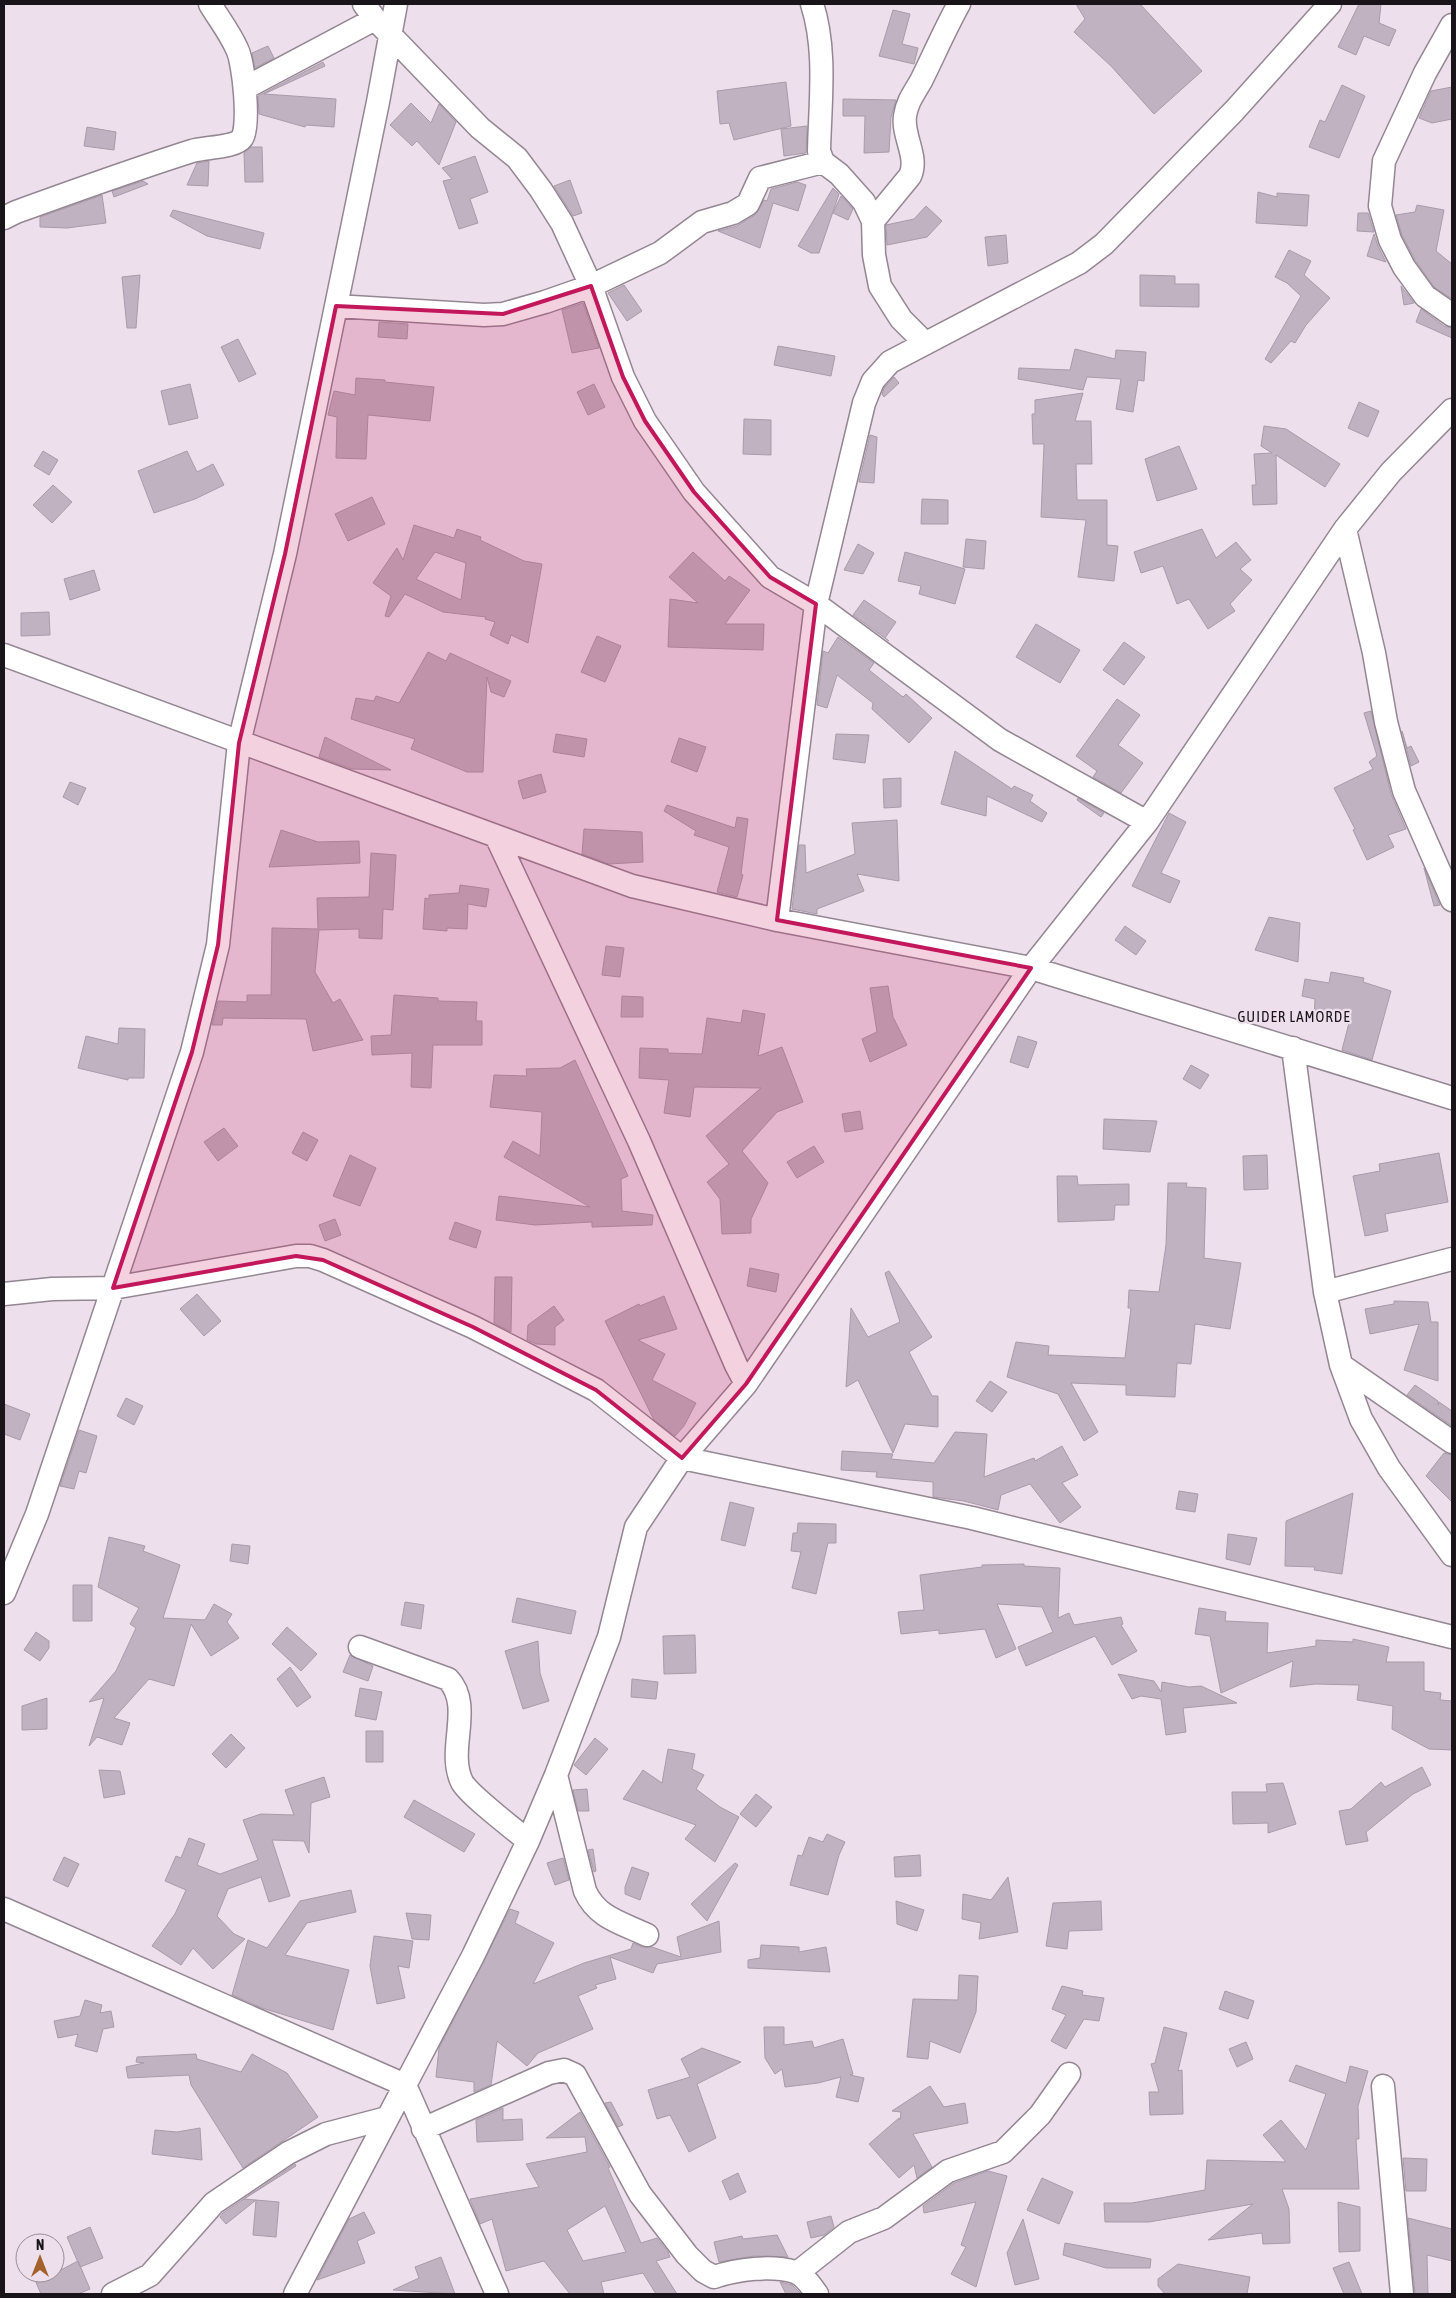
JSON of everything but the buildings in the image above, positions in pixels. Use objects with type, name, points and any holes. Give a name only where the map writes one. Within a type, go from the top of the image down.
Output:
[{"type":"street","points":[[4,218],[130,171],[199,149],[229,145],[240,141],[244,135],[246,102],[238,51],[210,4]]},
{"type":"street","points":[[245,88],[377,19],[396,4]]},
{"type":"street","points":[[812,4],[817,19],[820,47],[819,151],[823,162],[839,174],[864,202],[873,221],[874,255],[880,286],[901,319],[925,343]]},
{"type":"street","points":[[873,221],[914,169],[904,124],[910,96],[920,82],[959,4]]},
{"type":"street","points":[[778,920],[816,604],[864,403],[873,382],[890,362],[1079,263],[1104,244],[1234,111],[1330,4]]},
{"type":"street","points":[[377,19],[480,128],[517,158],[541,190],[562,223],[591,286],[623,377],[644,421],[694,492],[770,577],[816,604],[1000,740],[1147,822]]},
{"type":"street","points":[[4,1593],[37,1514],[192,1052],[218,944],[239,743],[285,554],[336,306],[377,19]]},
{"type":"street","points":[[1452,25],[1425,73],[1384,162],[1380,206],[1390,240],[1404,267],[1425,296],[1452,315]]},
{"type":"street","points":[[336,306],[503,314],[591,286],[660,253],[702,222],[733,213],[748,204],[760,178],[823,162]]},
{"type":"street","points":[[295,2294],[473,1956],[528,1841],[556,1775],[609,1637],[636,1527],[682,1458],[746,1384],[1031,968],[1147,822],[1345,529],[1391,472],[1452,410]]},
{"type":"street","points":[[1345,529],[1374,653],[1386,722],[1404,791],[1452,900]]},
{"type":"street","points":[[4,655],[632,886],[778,920],[1031,968],[1452,1098]]},
{"type":"street","points":[[496,836],[639,1141],[746,1384]]},
{"type":"street","points":[[1293,1048],[1325,1292],[1340,1365],[1361,1419],[1389,1468],[1452,1555]]},
{"type":"street","points":[[4,1294],[52,1289],[113,1288],[296,1256],[310,1256],[323,1260],[473,1327],[596,1390],[682,1458],[972,1518],[1452,1637]]},
{"type":"street","points":[[1325,1292],[1452,1259]]},
{"type":"street","points":[[1340,1365],[1452,1442]]},
{"type":"street","points":[[360,1647],[448,1679],[455,1687],[460,1699],[456,1765],[463,1784],[528,1841]]},
{"type":"street","points":[[556,1775],[585,1891],[591,1904],[602,1914],[647,1936]]},
{"type":"street","points":[[4,1909],[405,2085],[497,2294]]},
{"type":"street","points":[[424,2129],[549,2073],[564,2070],[575,2075],[640,2194],[687,2255],[703,2272],[714,2277],[731,2272],[764,2269],[797,2272],[810,2284],[817,2294]]},
{"type":"street","points":[[797,2272],[849,2232],[884,2218],[948,2171],[1003,2152],[1040,2115],[1069,2074]]},
{"type":"street","points":[[1383,2086],[1402,2294]]},
{"type":"street","points":[[113,2294],[150,2275],[214,2203],[288,2152],[326,2134],[387,2118]]},
{"type":"highlighted area","points":[[591,286],[623,377],[645,421],[694,492],[770,577],[816,604],[777,920],[1031,968],[746,1384],[682,1458],[596,1390],[473,1327],[323,1260],[296,1256],[113,1288],[192,1052],[218,945],[239,743],[285,554],[336,306],[503,314]]},
{"type":"district","name":"GUIDER LAMORDE","points":[[1294,1016]]}]
